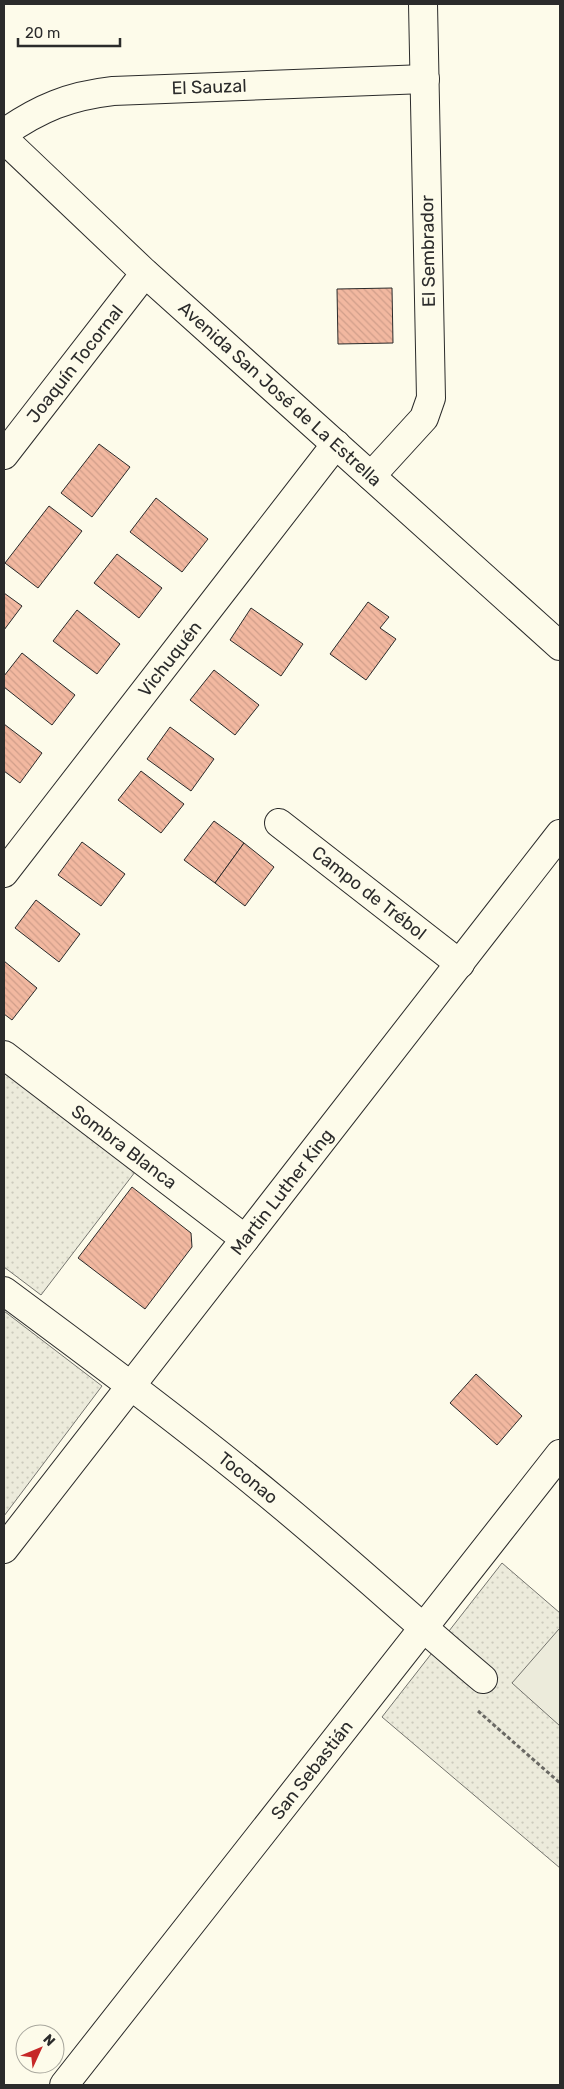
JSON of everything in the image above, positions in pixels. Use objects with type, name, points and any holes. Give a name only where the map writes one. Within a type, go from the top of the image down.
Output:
[{"type":"street","name":"El Sembrador","points":[[372,476],[424,418],[431,398],[423,4]]},
{"type":"street","name":"El Sauzal","points":[[4,132],[56,102],[112,91],[425,79]]},
{"type":"street","name":"Avenida San José de La Estrella","points":[[4,139],[146,273],[560,646]]},
{"type":"street","name":"Joaquín Tocornal","points":[[4,455],[146,273]]},
{"type":"street","name":"Vichuquén","points":[[4,874],[336,444]]},
{"type":"street","name":"Campo de Trébol","points":[[279,823],[460,964]]},
{"type":"street","name":"Martin Luther King","points":[[4,1549],[560,834]]},
{"type":"street","name":"Sombra Blanca","points":[[4,1055],[245,1239]]},
{"type":"street","name":"Toconao","points":[[4,1291],[131,1386],[280,1504],[483,1679]]},
{"type":"street","name":"San Sebastián","points":[[64,2085],[560,1454]]},
{"type":"path","points":[[473,1707],[560,1784]]},
{"type":"shaded area","points":[[4,1071],[135,1172],[41,1295],[4,1267]]},
{"type":"shaded area","points":[[4,1311],[102,1386],[4,1516]]},
{"type":"shaded area","points":[[502,1563],[560,1613],[560,1868],[382,1717]]},
{"type":"shaded area","points":[[560,1630],[560,1726],[512,1683]]},
{"type":"building","points":[[392,288],[393,343],[338,344],[337,289]]},
{"type":"building","points":[[99,444],[130,467],[92,517],[61,493]]},
{"type":"building","points":[[156,498],[208,539],[182,572],[130,532]]},
{"type":"building","points":[[49,506],[82,531],[38,588],[5,563]]},
{"type":"building","points":[[117,554],[162,588],[139,618],[94,583]]},
{"type":"building","points":[[4,593],[22,606],[4,630]]},
{"type":"building","points":[[368,602],[389,617],[380,628],[396,639],[366,680],[330,654]]},
{"type":"building","points":[[251,608],[303,644],[281,676],[230,640]]},
{"type":"building","points":[[77,610],[120,644],[97,674],[53,641]]},
{"type":"building","points":[[22,653],[75,695],[52,725],[4,687],[4,676]]},
{"type":"building","points":[[214,670],[259,705],[235,735],[190,700]]},
{"type":"building","points":[[4,724],[42,753],[20,783],[4,771]]},
{"type":"building","points":[[170,727],[214,759],[191,791],[147,759]]},
{"type":"building","points":[[141,771],[184,804],[161,833],[118,800]]},
{"type":"building","points":[[214,821],[244,843],[215,883],[184,860]]},
{"type":"building","points":[[82,842],[125,874],[101,906],[58,875]]},
{"type":"building","points":[[244,843],[274,867],[245,906],[215,883]]},
{"type":"building","points":[[36,900],[80,934],[59,962],[15,928]]},
{"type":"building","points":[[4,961],[37,988],[12,1020],[4,1014]]},
{"type":"building","points":[[132,1187],[191,1233],[192,1247],[145,1309],[78,1258]]},
{"type":"building","points":[[476,1374],[522,1416],[497,1445],[450,1403]]}]
